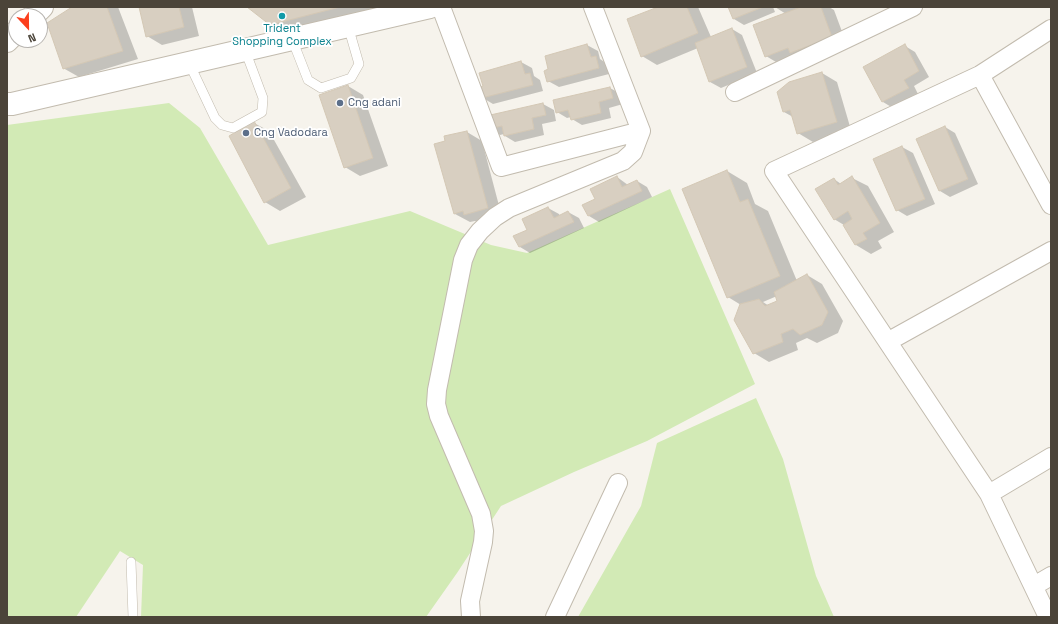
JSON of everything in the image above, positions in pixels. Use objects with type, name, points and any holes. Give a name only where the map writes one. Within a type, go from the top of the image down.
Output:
[{"type":"street","points":[[7,104],[430,7]]},
{"type":"street","points":[[442,7],[501,167],[641,132]]},
{"type":"street","points":[[471,617],[470,601],[484,531],[481,514],[439,416],[436,404],[437,390],[463,260],[469,245],[480,231],[495,217],[509,208],[623,161],[633,152],[641,132],[593,7]]},
{"type":"street","points":[[734,92],[913,7]]},
{"type":"street","points":[[1048,617],[989,494],[889,341],[774,171],[980,75],[1051,29]]},
{"type":"street","points":[[980,75],[1051,205]]},
{"type":"street","points":[[889,341],[1051,251]]},
{"type":"street","points":[[989,494],[1051,457]]},
{"type":"street","points":[[555,617],[618,483]]},
{"type":"street","points":[[1034,586],[1051,576]]},
{"type":"lane","points":[[292,39],[308,80],[321,88],[351,78],[359,64],[348,26]]},
{"type":"lane","points":[[189,63],[215,118],[222,125],[233,128],[262,112],[264,98],[245,50]]},
{"type":"lane","points":[[131,562],[133,617]]},
{"type":"green space","points":[[169,103],[200,128],[268,245],[410,211],[491,245],[527,253],[670,189],[755,384],[647,441],[574,472],[501,506],[426,617],[141,617],[143,565],[120,551],[76,617],[7,617],[7,125]]},
{"type":"green space","points":[[756,398],[783,459],[816,576],[834,617],[578,617],[641,506],[657,443]]},
{"type":"building","points":[[72,7],[107,7],[123,51],[63,69],[48,22]]},
{"type":"building","points":[[139,7],[179,7],[184,27],[146,37]]},
{"type":"building","name":"Trident Shopping Complex","points":[[247,7],[340,7],[270,25]]},
{"type":"building","points":[[658,7],[687,7],[698,33],[641,57],[627,19]]},
{"type":"building","points":[[728,7],[763,7],[733,19]]},
{"type":"building","points":[[801,7],[821,7],[832,37],[790,53],[788,48],[765,57],[753,25]]},
{"type":"building","points":[[732,28],[747,67],[709,82],[695,43]]},
{"type":"building","points":[[587,44],[591,57],[596,56],[599,68],[547,82],[544,71],[548,69],[545,56]]},
{"type":"building","points":[[905,44],[919,71],[904,80],[909,88],[882,102],[863,67]]},
{"type":"building","points":[[521,61],[525,74],[530,73],[533,85],[482,98],[478,88],[483,86],[479,73]]},
{"type":"building","points":[[822,72],[837,122],[797,134],[790,110],[783,112],[777,92],[789,82]]},
{"type":"building","points":[[348,85],[373,158],[344,168],[319,95]]},
{"type":"building","points":[[610,87],[613,98],[599,102],[601,113],[571,120],[568,110],[556,113],[553,100]]},
{"type":"building","points":[[543,103],[546,115],[532,118],[534,129],[504,136],[502,126],[489,129],[486,116]]},
{"type":"building","points":[[254,121],[291,188],[264,203],[229,136]]},
{"type":"building","points":[[945,126],[968,179],[939,191],[916,139]]},
{"type":"building","points":[[467,131],[488,208],[464,215],[463,211],[454,214],[434,144],[445,141],[444,136]]},
{"type":"building","points":[[902,146],[925,199],[896,211],[873,159]]},
{"type":"building","points":[[727,170],[740,202],[748,199],[780,276],[727,298],[682,189]]},
{"type":"building","points":[[617,176],[622,187],[637,180],[642,191],[588,216],[582,205],[595,199],[590,189]]},
{"type":"building","points":[[852,176],[880,223],[863,233],[867,239],[855,245],[843,225],[852,219],[848,211],[834,220],[815,189],[834,178],[838,185]]},
{"type":"building","points":[[548,207],[554,218],[568,211],[574,222],[519,247],[513,236],[527,230],[522,219]]},
{"type":"building","points":[[807,274],[828,312],[822,325],[800,335],[793,329],[781,334],[783,342],[753,354],[734,320],[740,304],[759,299],[765,306],[777,301],[774,292]]},
{"type":"place","name":"Trident Shopping Complex","points":[[282,16]]},
{"type":"place","name":"Cng adani","points":[[340,103]]},
{"type":"place","name":"Cng Vadodara","points":[[246,133]]}]
